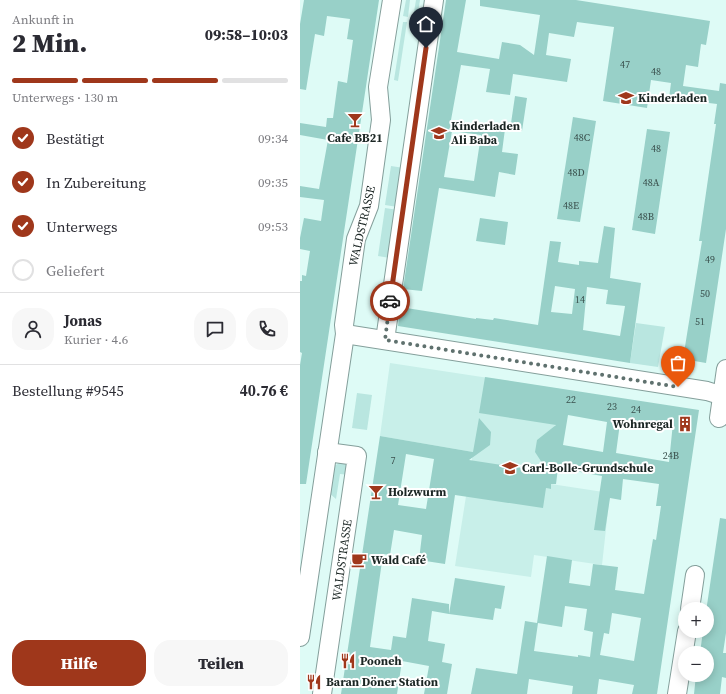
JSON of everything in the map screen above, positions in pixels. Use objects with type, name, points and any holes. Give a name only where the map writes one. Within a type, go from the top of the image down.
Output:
[{"type":"street","name":"WALDSTRASSE","points":[[300,637],[345,334],[344,325],[356,239],[369,206],[381,120],[378,87],[392,0]]},
{"type":"street","points":[[385,340],[434,0]]},
{"type":"street","points":[[345,334],[707,391],[724,397]]},
{"type":"street","points":[[719,418],[724,397],[726,369]]},
{"type":"street","name":"WALDSTRASSE","points":[[322,694],[357,456],[327,452]]},
{"type":"street","points":[[691,602],[695,575]]},
{"type":"street","points":[[678,694],[686,638]]},
{"type":"shaded area","points":[[406,0],[410,0],[408,17],[403,16]]},
{"type":"shaded area","points":[[416,0],[420,0],[417,18],[413,18]]},
{"type":"shaded area","points":[[403,22],[407,22],[398,81],[394,80]]},
{"type":"shaded area","points":[[391,166],[404,168],[398,207],[385,205]]},
{"type":"shaded area","points":[[385,208],[398,210],[390,258],[378,256]]},
{"type":"shaded area","points":[[636,323],[665,327],[658,367],[630,363]]},
{"type":"shaded area","name":"Carl-Bolle-Grundschule","points":[[390,363],[560,389],[546,488],[551,489],[551,484],[610,493],[602,565],[534,555],[531,577],[455,566],[473,452],[380,436]]},
{"type":"shaded area","points":[[357,393],[372,395],[367,430],[352,428]]},
{"type":"shaded area","points":[[341,462],[348,465],[351,475],[340,474],[336,499],[328,492],[334,466]]},
{"type":"building","points":[[304,0],[379,0],[306,484],[300,484],[300,365],[302,353],[300,352],[300,281],[302,281],[302,275],[306,276],[310,251],[300,249],[300,238],[304,218],[321,221],[324,200],[300,197],[300,186],[319,189],[328,140],[300,135],[300,123],[326,127],[327,118],[333,118],[338,81],[347,83],[353,40],[347,39],[350,19],[327,16],[324,36],[315,34],[306,90],[300,89],[300,24]]},
{"type":"building","points":[[446,0],[466,0],[457,52],[499,59],[502,42],[520,45],[534,55],[540,15],[480,6],[480,0],[576,0],[710,21],[706,45],[701,44],[698,67],[686,65],[683,86],[719,91],[720,83],[726,84],[726,229],[706,363],[683,359],[702,241],[699,241],[716,124],[714,124],[717,104],[669,98],[671,83],[651,80],[647,108],[603,101],[614,27],[577,22],[574,37],[549,33],[546,55],[571,59],[567,82],[513,74],[510,95],[486,92],[490,69],[461,65],[451,120],[505,129],[502,152],[518,154],[515,175],[499,172],[495,197],[439,188],[422,291],[403,289]],"holes":[[[452,131],[481,135],[474,181],[444,177]]]},
{"type":"building","points":[[515,96],[527,98],[522,131],[510,130]]},
{"type":"building","points":[[573,117],[596,121],[580,222],[557,219]]},
{"type":"building","points":[[647,129],[670,132],[655,234],[632,230]]},
{"type":"building","points":[[480,218],[508,222],[505,245],[476,241]]},
{"type":"building","points":[[604,226],[615,228],[610,278],[641,283],[630,363],[398,326],[400,307],[476,319],[493,320],[494,318],[538,325],[550,241],[561,242],[558,262],[579,265],[579,261],[598,263]],"holes":[[[555,286],[575,289],[572,314],[551,312]],[[587,287],[608,290],[606,304],[625,306],[620,336],[583,330]]]},
{"type":"building","points":[[485,377],[699,410],[657,694],[632,694],[634,685],[599,679],[597,694],[572,694],[573,686],[529,679],[527,694],[471,694],[476,668],[517,674],[525,621],[537,623],[547,556],[572,560],[569,583],[590,586],[593,564],[618,567],[615,590],[644,594],[653,539],[656,540],[661,506],[656,506],[659,484],[623,479],[621,500],[610,498],[605,531],[594,530],[602,476],[558,468],[556,484],[551,484],[551,489],[546,488],[543,508],[455,495],[445,564],[419,560],[422,535],[394,530],[390,555],[383,554],[370,647],[391,650],[393,636],[406,638],[412,598],[449,604],[449,614],[432,611],[428,641],[445,644],[442,662],[452,664],[447,694],[424,694],[429,666],[402,661],[397,694],[341,694],[380,436],[473,452],[479,418],[491,432],[490,445],[469,460],[548,472],[535,452],[537,440],[556,425],[479,413]],"holes":[[[568,415],[607,422],[603,452],[563,445]],[[650,421],[673,423],[669,462],[616,453],[620,423],[649,428]],[[406,454],[434,459],[426,509],[398,505]],[[565,606],[587,609],[584,630],[593,632],[590,657],[578,655],[578,657],[534,651],[538,623],[562,627]],[[612,613],[641,618],[634,661],[600,655],[604,633],[609,634]]]},
{"type":"building","points":[[720,518],[726,519],[726,633],[723,653],[726,653],[726,678],[722,677],[720,694],[694,694],[695,682],[714,682],[714,646],[701,646],[702,638],[714,638],[714,602],[707,602]]},
{"type":"building","points":[[455,578],[505,586],[501,609],[495,608],[493,620],[449,614]]},
{"type":"way so far","points":[[390,301],[385,340],[678,387]]},
{"type":"place","name":"Kinderladen","points":[[626,98]]},
{"type":"place","name":"Cafe BB21","points":[[355,120]]},
{"type":"place","name":"Kinderladen Ali Baba","points":[[439,133]]},
{"type":"place","name":"Wohnregal","points":[[685,424]]},
{"type":"place","name":"Carl-Bolle-Grundschule","points":[[510,468]]},
{"type":"place","name":"Holzwurm","points":[[376,492]]},
{"type":"place","name":"Wald Café","points":[[359,560]]},
{"type":"place","name":"Pooneh","points":[[348,661]]},
{"type":"place","name":"Baran Döner Station","points":[[314,682]]},
{"type":"route","points":[[390,301],[426,48]]}]
